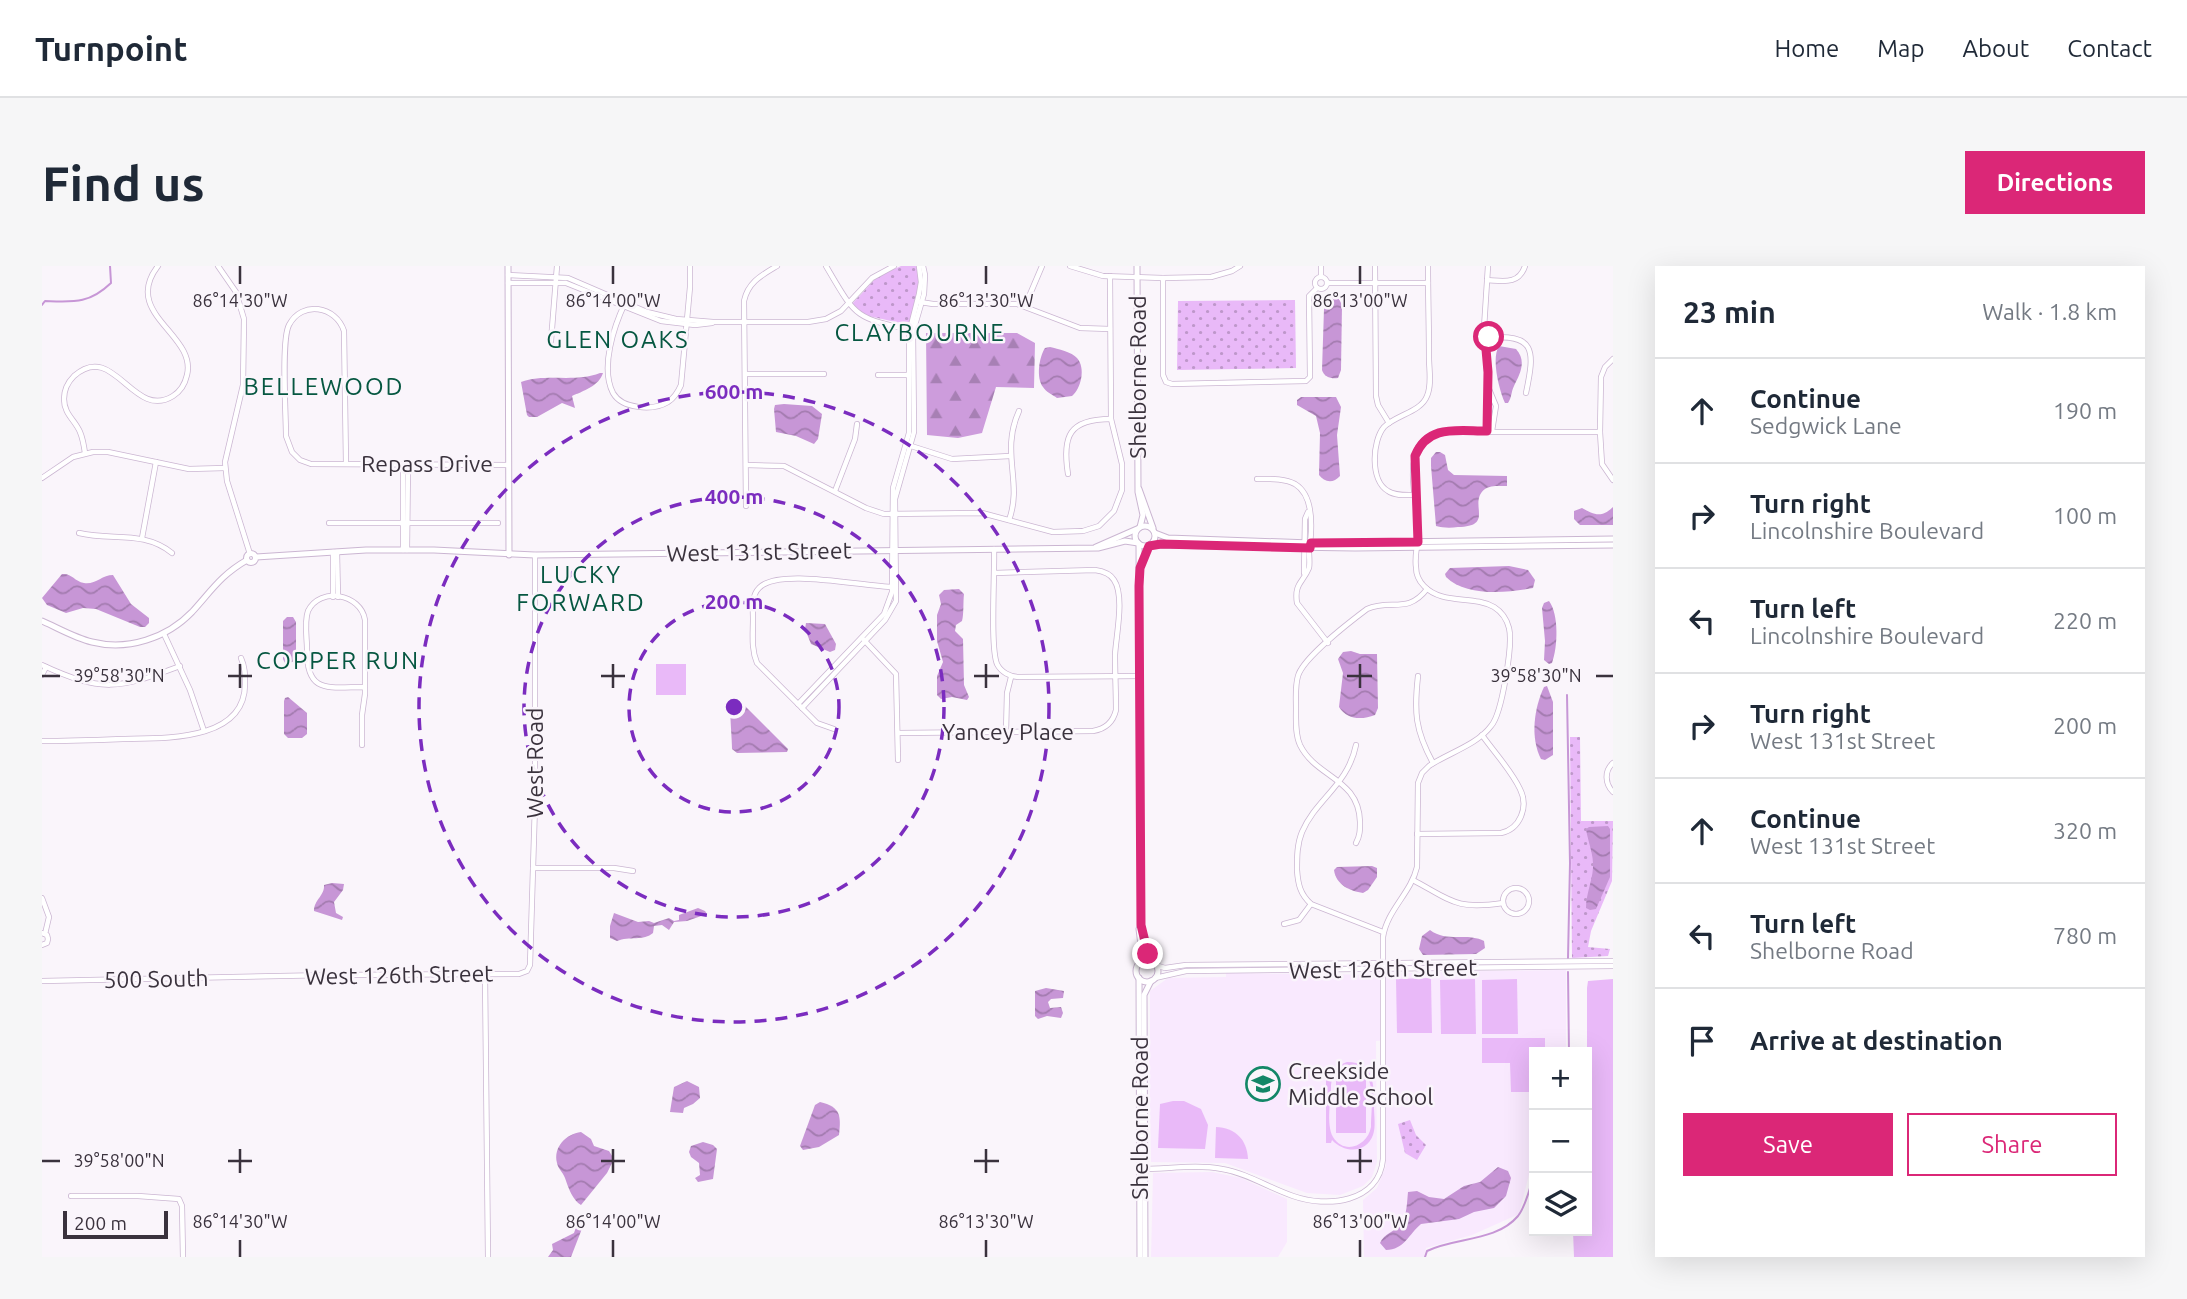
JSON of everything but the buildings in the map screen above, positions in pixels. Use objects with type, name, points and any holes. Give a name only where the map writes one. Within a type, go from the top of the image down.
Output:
[{"type":"street","points":[[85,453],[81,434],[68,415],[64,402],[67,386],[78,373],[86,369],[103,368],[116,374],[139,396],[154,400],[172,396],[181,389],[185,381],[188,367],[184,353],[157,317],[150,302],[149,283],[158,266]]},
{"type":"street","points":[[42,621],[74,636],[106,644],[135,643],[164,634],[192,612],[228,571],[251,557],[225,468],[226,450],[243,390],[244,325],[238,298],[218,266]]},
{"type":"street","points":[[508,266],[509,555]]},
{"type":"street","points":[[551,341],[557,266]]},
{"type":"street","points":[[624,305],[612,334],[610,382],[617,399],[638,406],[667,403],[678,391],[682,373],[690,266]]},
{"type":"street","points":[[747,506],[744,301],[749,286],[777,266]]},
{"type":"street","points":[[826,266],[848,303],[858,314],[872,321],[912,330]]},
{"type":"street","points":[[508,275],[556,280],[624,305],[687,322],[744,323],[815,321],[836,314],[873,278],[894,266]]},
{"type":"street","points":[[800,706],[891,613],[896,601],[892,488],[914,426],[912,330],[925,283],[921,266]]},
{"type":"street","points":[[1026,306],[1042,266]]},
{"type":"street","points":[[1070,266],[1088,273],[1110,276],[1163,278],[1211,277],[1240,266]]},
{"type":"street","name":"Shelborne Road","points":[[1137,266],[1139,499],[1143,515],[1139,528]]},
{"type":"street","points":[[1321,266],[1321,277],[1327,283],[1428,283]]},
{"type":"street","points":[[1375,266],[1376,396],[1378,405],[1389,423]]},
{"type":"street","points":[[1415,495],[1387,491],[1378,479],[1376,446],[1380,434],[1389,423],[1421,404],[1427,397],[1428,266]]},
{"type":"street","points":[[1488,266],[1485,338],[1489,431]]},
{"type":"street","points":[[1487,280],[1513,281],[1519,277],[1525,266]]},
{"type":"street","points":[[746,464],[784,466],[870,510],[894,514],[973,512],[1046,531],[1076,532],[1099,526],[1114,511],[1121,496],[1122,470],[1111,419],[1110,276]]},
{"type":"street","points":[[1317,288],[1315,281],[1321,277]]},
{"type":"street","points":[[1163,278],[1163,375],[1166,382],[1172,384],[1302,382],[1309,379],[1309,296],[1317,288]]},
{"type":"street","points":[[508,283],[556,280]]},
{"type":"street","points":[[1317,288],[1324,289],[1327,283]]},
{"type":"street","points":[[920,302],[1012,303],[1080,328],[1110,329]]},
{"type":"street","name":"Repass Drive","points":[[346,464],[344,331],[336,317],[326,310],[317,309],[299,314],[287,329],[287,443],[296,457],[306,463],[346,464],[508,464]]},
{"type":"street","points":[[1485,338],[1508,337],[1522,341],[1529,349],[1532,365],[1526,393]]},
{"type":"street","points":[[1613,359],[1605,367],[1601,377],[1600,432],[1602,464],[1613,480]]},
{"type":"street","points":[[746,374],[824,374]]},
{"type":"street","points":[[878,375],[911,375]]},
{"type":"street","points":[[1488,388],[1496,406],[1489,431]]},
{"type":"street","points":[[1009,520],[1014,492],[1010,456],[1011,433],[1019,411]]},
{"type":"street","points":[[1068,474],[1065,449],[1072,431],[1090,419],[1111,419]]},
{"type":"street","points":[[835,491],[855,439],[857,424]]},
{"type":"street","points":[[1142,1169],[1225,1169],[1310,1200],[1347,1200],[1369,1189],[1378,1176],[1382,1159],[1383,932],[1391,913],[1413,880],[1417,867],[1418,783],[1422,772],[1433,763],[1482,735],[1493,725],[1501,707],[1510,637],[1503,614],[1493,606],[1443,597],[1427,589],[1420,581],[1416,570],[1418,525],[1415,456],[1420,444],[1428,437],[1441,432],[1600,432]]},
{"type":"street","points":[[908,446],[952,459],[1010,456]]},
{"type":"street","points":[[42,478],[67,460],[85,453],[108,452],[195,470],[225,468]]},
{"type":"street","points":[[142,538],[156,462]]},
{"type":"street","points":[[405,550],[406,464]]},
{"type":"street","points":[[1256,479],[1284,480],[1297,485],[1307,497],[1311,520],[1297,603],[1328,642]]},
{"type":"street","name":"Shelborne Road","points":[[1139,489],[1155,532]]},
{"type":"street","points":[[329,523],[498,523]]},
{"type":"street","points":[[1141,925],[1139,929],[1142,953],[1136,972],[1145,982],[1153,980],[1157,971],[1141,925],[1140,568],[1135,535],[1139,528],[1147,526],[1168,538],[1308,545]]},
{"type":"street","name":"West 131st Street","points":[[1096,547],[1139,528]]},
{"type":"street","points":[[1140,568],[1155,539],[1155,532]]},
{"type":"street","points":[[79,533],[142,538],[172,553]]},
{"type":"street","points":[[1417,544],[1613,539]]},
{"type":"street","name":"West 131st Street","points":[[251,557],[405,550],[535,555],[1102,548],[1125,541],[1138,544]]},
{"type":"street","points":[[1138,544],[1613,545]]},
{"type":"street","points":[[995,549],[995,654],[999,667],[1012,677],[1139,676]]},
{"type":"street","points":[[335,552],[335,597]]},
{"type":"street","name":"West Road","points":[[527,971],[530,965],[533,868],[535,555]]},
{"type":"street","points":[[995,573],[1095,570],[1110,575],[1118,589],[1115,676]]},
{"type":"street","points":[[834,729],[817,723],[760,668],[754,657],[754,596],[760,587],[776,580],[835,579],[869,586],[895,587]]},
{"type":"street","points":[[1356,843],[1360,832],[1358,805],[1351,792],[1304,751],[1296,731],[1298,676],[1307,661],[1367,609],[1411,604],[1427,589]]},
{"type":"street","points":[[362,745],[365,687],[364,613],[353,600],[335,597],[318,601],[307,614],[307,668],[315,681],[324,686],[365,687]]},
{"type":"street","points":[[164,634],[190,690],[204,731]]},
{"type":"street","points":[[863,639],[896,674],[898,760]]},
{"type":"street","points":[[42,741],[180,737],[224,723],[242,703],[245,666],[241,658]]},
{"type":"street","points":[[42,674],[44,666],[85,683],[115,684],[140,681],[180,666]]},
{"type":"street","name":"Yancey Place","points":[[898,733],[1093,731],[1106,727],[1114,719],[1115,676]]},
{"type":"street","points":[[1418,676],[1416,720],[1421,739],[1433,763]]},
{"type":"street","points":[[1006,732],[1006,700],[1012,677]]},
{"type":"street","points":[[1417,834],[1501,833],[1512,829],[1518,823],[1523,813],[1522,793],[1482,735]]},
{"type":"street","points":[[1356,745],[1350,766],[1307,822],[1299,840],[1298,885],[1311,904],[1383,932]]},
{"type":"street","points":[[1613,763],[1608,768],[1607,777],[1608,786],[1613,792]]},
{"type":"street","points":[[533,868],[614,868],[633,871]]},
{"type":"street","points":[[1413,880],[1461,905],[1503,903]]},
{"type":"street","points":[[1514,889],[1523,890],[1529,898],[1527,908],[1521,913],[1510,912],[1503,903],[1506,894],[1514,889]]},
{"type":"street","points":[[42,898],[49,917],[44,934],[48,941],[42,945]]},
{"type":"street","points":[[1284,924],[1298,920],[1311,904]]},
{"type":"street","points":[[1139,963],[1144,961],[1154,964]]},
{"type":"street","name":"West 126th Street","points":[[1154,964],[1165,968],[1186,965],[1613,964]]},
{"type":"street","name":"West 126th Street","points":[[1153,980],[1186,971],[1382,966]]},
{"type":"street","name":"West 126th Street","points":[[270,977],[519,974],[527,971]]},
{"type":"street","points":[[485,974],[488,1257]]},
{"type":"street","name":"500 South","points":[[42,981],[270,977]]},
{"type":"street","name":"Shelborne Road","points":[[1139,978],[1143,1257]]},
{"type":"street","name":"Shelborne Road","points":[[1142,1169],[1144,995],[1153,980]]},
{"type":"street","points":[[71,1196],[179,1199],[182,1206],[183,1257]]},
{"type":"shaded area","points":[[901,266],[917,266],[917,296],[909,325],[864,315],[852,304],[877,277]]},
{"type":"shaded area","points":[[1295,300],[1296,368],[1177,370],[1178,301]]},
{"type":"shaded area","points":[[656,664],[686,664],[686,695],[656,695]]},
{"type":"shaded area","points":[[1570,737],[1580,737],[1581,821],[1613,821],[1612,881],[1591,931],[1588,947],[1610,949],[1608,956],[1572,958]]},
{"type":"shaded area","name":"Creekside Middle School","points":[[1566,970],[1566,1047],[1529,1047],[1529,1175],[1519,1214],[1472,1235],[1426,1248],[1424,1257],[1364,1257],[1363,1200],[1377,1188],[1386,1166],[1385,1040],[1376,1041],[1377,1162],[1372,1177],[1363,1186],[1340,1195],[1307,1193],[1225,1163],[1151,1162],[1150,991],[1168,978],[1226,977],[1226,973],[1385,975]]},
{"type":"shaded area","points":[[1431,978],[1432,1033],[1397,1033],[1396,979]]},
{"type":"shaded area","points":[[1475,979],[1476,1034],[1441,1034],[1440,980]]},
{"type":"shaded area","points":[[1517,979],[1518,1034],[1482,1034],[1482,980]]},
{"type":"shaded area","points":[[1613,979],[1613,1257],[1574,1257],[1573,1236],[1592,1236],[1592,1047],[1587,1047],[1588,981]]},
{"type":"shaded area","points":[[1482,1038],[1545,1038],[1545,1047],[1529,1047],[1529,1092],[1511,1092],[1510,1063],[1482,1063]]},
{"type":"shaded area","points":[[1347,1062],[1363,1066],[1373,1084],[1373,1135],[1365,1146],[1354,1150],[1342,1147],[1332,1140],[1331,1143],[1326,1143],[1326,1069],[1331,1072]],"holes":[[[1354,1066],[1362,1070],[1372,1092],[1371,1127],[1361,1143],[1344,1146],[1338,1143],[1331,1132],[1329,1112],[1332,1080],[1335,1073],[1345,1067]]]},
{"type":"shaded area","points":[[1336,1078],[1366,1078],[1366,1133],[1336,1133]]},
{"type":"shaded area","points":[[1184,1101],[1201,1109],[1208,1125],[1205,1149],[1158,1148],[1160,1104]]},
{"type":"shaded area","points":[[1410,1120],[1416,1135],[1426,1145],[1417,1160],[1405,1153],[1398,1124]]},
{"type":"shaded area","points":[[1216,1127],[1239,1136],[1248,1159],[1215,1158]]},
{"type":"shaded area","points":[[1212,1172],[1241,1178],[1287,1199],[1287,1242],[1278,1257],[1151,1257],[1153,1173]]},
{"type":"green space","points":[[926,333],[1017,333],[1035,343],[1034,388],[996,387],[982,433],[958,438],[927,435]]},
{"type":"water","points":[[1328,299],[1339,299],[1342,305],[1341,370],[1338,378],[1330,378],[1322,370],[1324,309]]},
{"type":"water","points":[[1499,346],[1516,349],[1522,363],[1508,403],[1505,403],[1497,374],[1496,358]]},
{"type":"water","points":[[1045,348],[1072,354],[1080,362],[1081,378],[1078,389],[1072,396],[1057,398],[1041,383],[1041,357]]},
{"type":"water","points":[[603,373],[601,378],[594,385],[572,396],[575,408],[562,403],[537,417],[527,415],[521,382]]},
{"type":"water","points":[[1301,397],[1336,397],[1341,407],[1337,435],[1340,476],[1332,481],[1326,481],[1319,475],[1320,433],[1316,416],[1297,405],[1297,400]]},
{"type":"water","points":[[775,405],[812,406],[822,414],[818,439],[814,444],[796,436],[776,432]]},
{"type":"water","points":[[1436,452],[1445,455],[1448,470],[1454,475],[1507,476],[1507,486],[1490,487],[1480,495],[1476,523],[1469,526],[1436,526],[1431,458]]},
{"type":"water","points":[[1613,507],[1613,525],[1580,525],[1574,519],[1574,511],[1582,508],[1598,514]]},
{"type":"water","points":[[1509,566],[1528,570],[1535,580],[1533,588],[1499,592],[1475,591],[1454,583],[1445,574],[1450,568]]},
{"type":"water","points":[[62,574],[88,583],[113,575],[131,604],[149,618],[149,623],[140,627],[96,609],[83,608],[66,613],[47,605],[42,598]]},
{"type":"water","points":[[959,589],[964,594],[963,615],[955,631],[963,639],[964,685],[969,697],[967,700],[952,697],[941,699],[937,695],[937,676],[943,662],[937,641],[937,615],[941,604],[939,595],[944,590]]},
{"type":"water","points":[[1549,601],[1555,614],[1556,640],[1552,663],[1549,664],[1544,660],[1542,608],[1544,603]]},
{"type":"water","points":[[287,617],[293,617],[296,622],[296,659],[285,663],[283,621]]},
{"type":"water","points":[[806,623],[825,624],[836,644],[835,650],[830,652],[811,644],[805,629]]},
{"type":"water","points":[[1343,652],[1377,654],[1378,708],[1375,715],[1365,718],[1355,718],[1339,707],[1343,673],[1338,659]]},
{"type":"water","points":[[1547,686],[1553,702],[1553,755],[1545,760],[1541,759],[1534,733],[1536,713],[1544,687]]},
{"type":"water","points":[[288,697],[307,713],[307,734],[302,738],[288,738],[284,734],[284,701]]},
{"type":"water","points":[[734,699],[738,699],[788,749],[787,752],[737,753],[732,749],[730,705]]},
{"type":"water","points":[[1608,826],[1610,877],[1596,909],[1590,910],[1586,908],[1586,903],[1593,863],[1586,829]]},
{"type":"water","points":[[1337,867],[1377,868],[1377,877],[1363,893],[1344,886],[1334,870]]},
{"type":"water","points":[[344,884],[334,902],[336,913],[343,917],[342,920],[314,911],[324,885]]},
{"type":"water","points":[[698,908],[707,914],[674,922],[669,930],[662,925],[654,926],[653,933],[645,937],[617,941],[610,938],[614,913],[638,922],[654,923],[669,918],[679,920],[679,915]]},
{"type":"water","points":[[1430,930],[1443,936],[1477,938],[1484,941],[1485,948],[1476,954],[1423,955],[1419,949],[1422,936]]},
{"type":"water","points":[[1046,988],[1064,991],[1063,998],[1051,999],[1048,1002],[1050,1008],[1061,1007],[1061,1018],[1047,1016],[1038,1019],[1035,1016],[1035,991]]},
{"type":"water","points":[[687,1081],[699,1087],[700,1098],[684,1108],[683,1113],[670,1112],[674,1087]]},
{"type":"water","points":[[820,1102],[838,1113],[839,1135],[819,1147],[803,1150],[800,1146],[815,1105]]},
{"type":"water","points":[[581,1132],[591,1139],[594,1146],[609,1151],[614,1159],[607,1173],[581,1205],[571,1193],[556,1157],[562,1142],[570,1135]]},
{"type":"water","points":[[703,1142],[717,1149],[713,1179],[698,1182],[695,1178],[700,1175],[699,1163],[689,1152],[691,1146]]},
{"type":"water","points":[[1498,1167],[1508,1171],[1511,1178],[1506,1196],[1494,1208],[1474,1212],[1459,1219],[1421,1224],[1402,1244],[1392,1249],[1386,1250],[1380,1243],[1402,1223],[1408,1192],[1417,1191],[1429,1197],[1444,1199],[1464,1186],[1480,1182]]},
{"type":"water","points":[[577,1224],[583,1226],[571,1257],[548,1257],[553,1250],[552,1244],[574,1233]]},
{"type":"waterway","points":[[42,305],[45,301],[73,301],[95,295],[111,283],[110,266]]},
{"type":"waterway","points":[[1567,695],[1570,863],[1568,958]]},
{"type":"waterway","points":[[1568,972],[1569,1047]]},
{"type":"waterway","points":[[1425,1257],[1427,1251],[1487,1235],[1509,1224],[1518,1216],[1529,1192]]},
{"type":"place","name":"Creekside Middle School","points":[[1263,1084]]},
{"type":"district","name":"CLAYBOURNE","points":[[920,333]]},
{"type":"district","name":"GLEN OAKS","points":[[618,340]]},
{"type":"district","name":"BELLEWOOD","points":[[324,387]]},
{"type":"district","name":"LUCKY FORWARD","points":[[581,589]]},
{"type":"district","name":"COPPER RUN","points":[[338,661]]},
{"type":"route","points":[[1148,954],[1141,925],[1139,757],[1139,586],[1140,568],[1145,553],[1149,546],[1155,544],[1310,548],[1311,543],[1418,542],[1415,456],[1420,444],[1433,434],[1448,431],[1487,431],[1488,372],[1485,338],[1489,337]]}]
